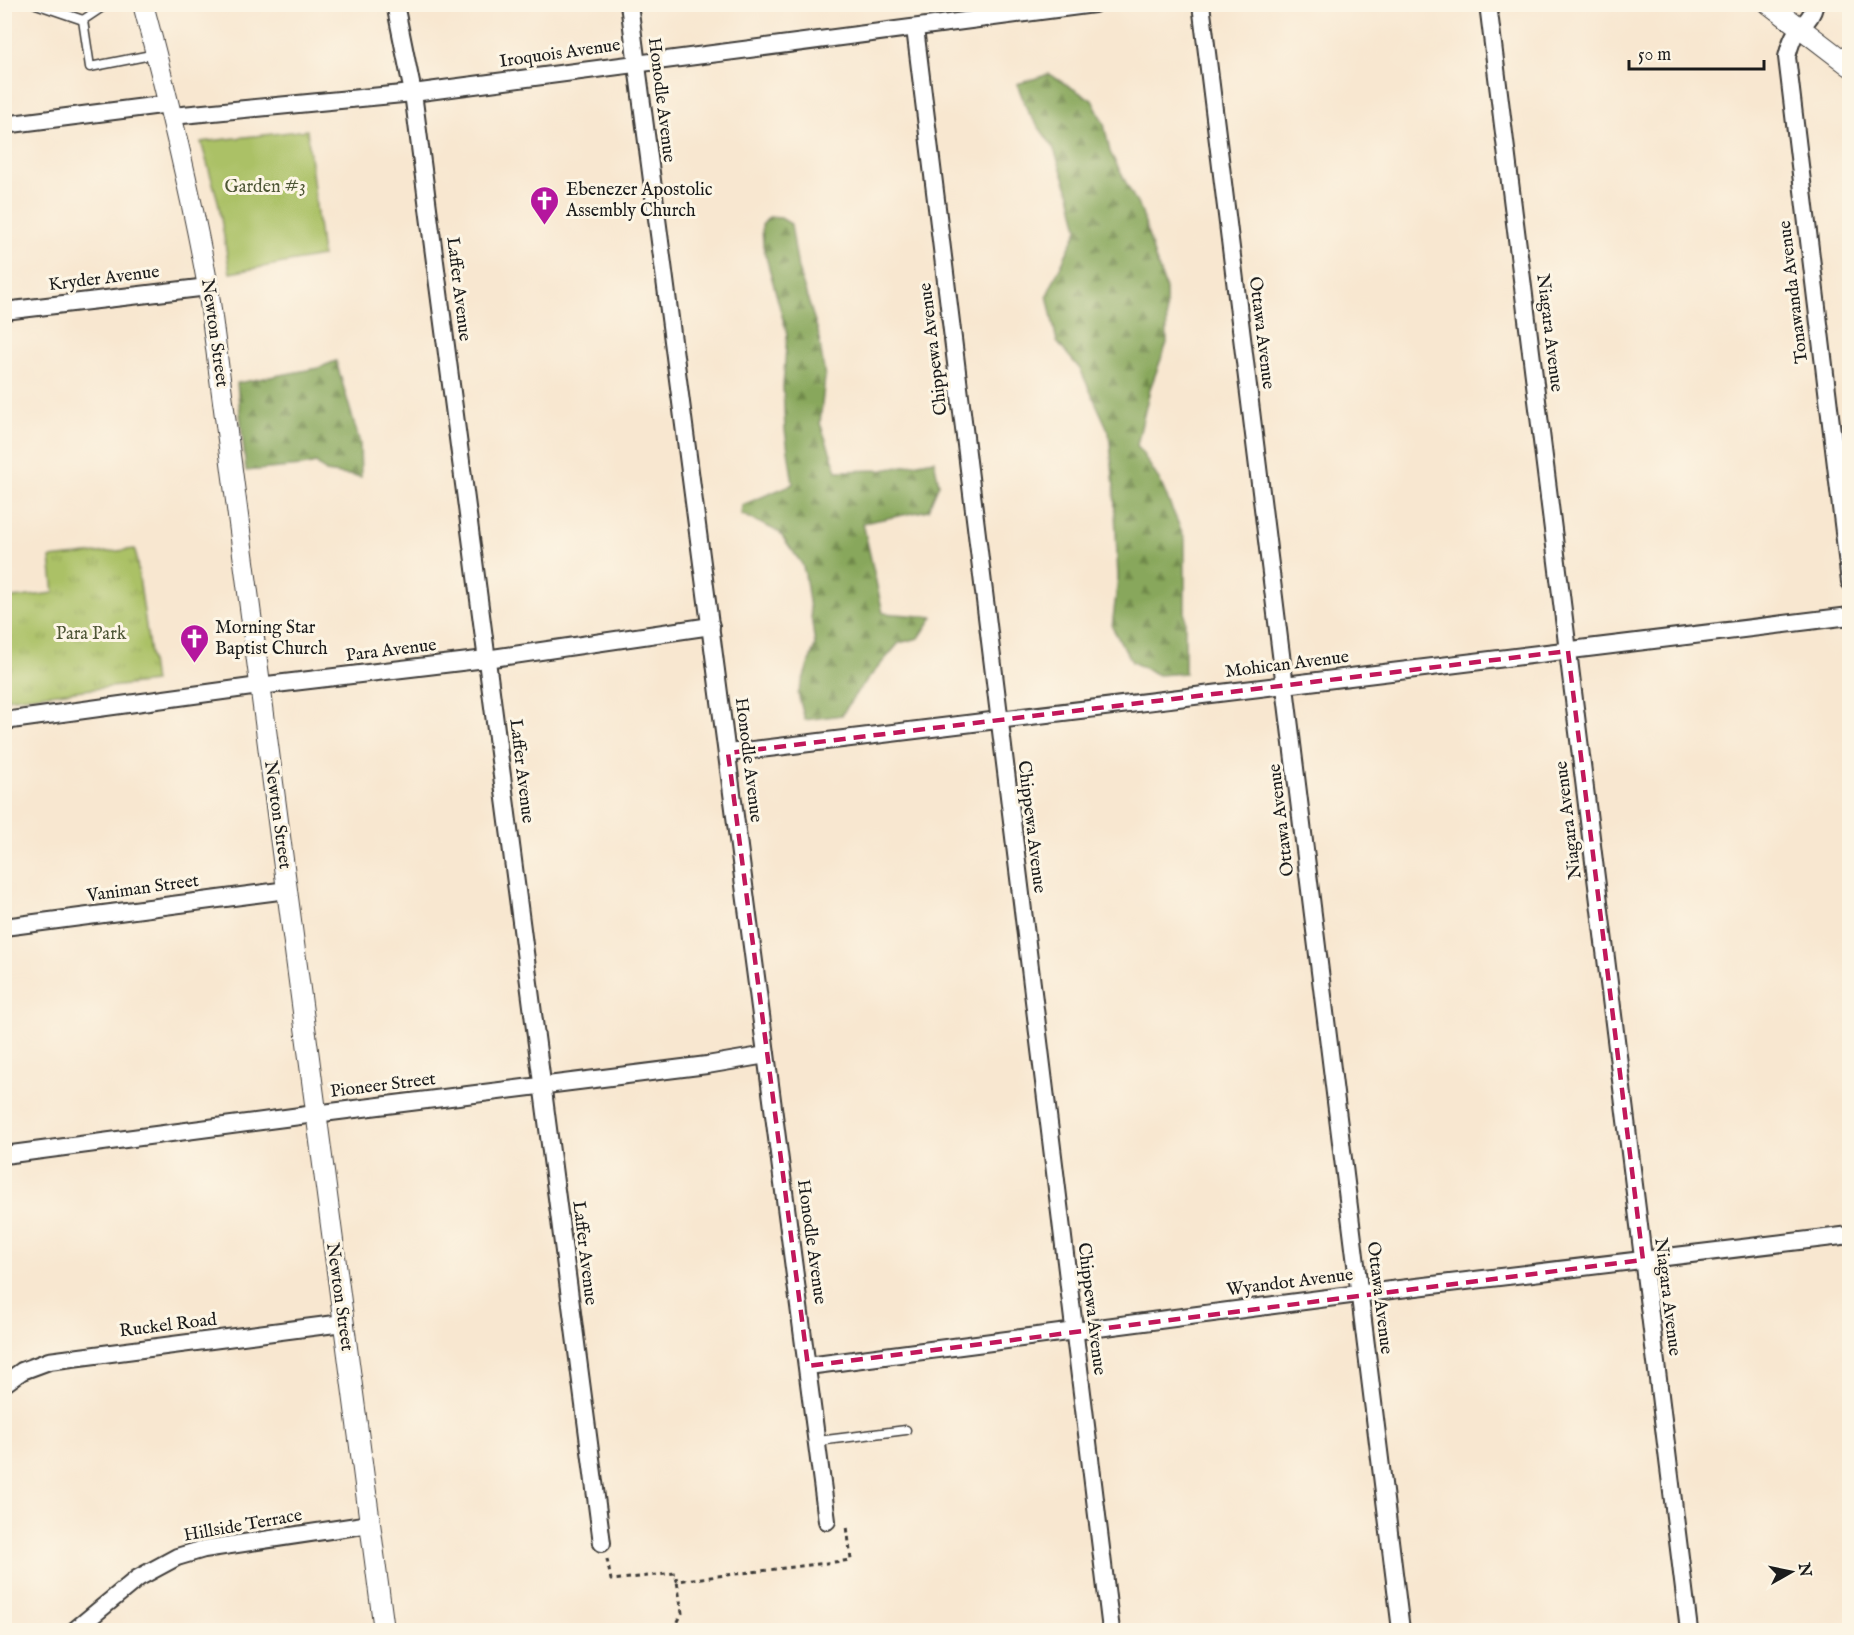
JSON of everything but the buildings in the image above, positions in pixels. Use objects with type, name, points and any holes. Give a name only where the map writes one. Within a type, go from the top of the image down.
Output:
[{"type":"street","name":"Newton Street","points":[[143,4],[171,110],[196,219],[208,287],[384,1630]]},
{"type":"street","name":"Laffer Avenue","points":[[395,4],[413,93],[602,1543]]},
{"type":"street","name":"Honodle Avenue","points":[[629,4],[827,1521]]},
{"type":"street","name":"Iroquois Avenue","points":[[4,125],[171,110],[413,93],[1094,4]]},
{"type":"street","name":"Ottawa Avenue","points":[[1201,4],[1401,1630]]},
{"type":"street","name":"Niagara Avenue","points":[[1488,4],[1689,1630]]},
{"type":"street","points":[[1769,4],[1850,66]]},
{"type":"street","name":"Tonawanda Avenue","points":[[1815,4],[1812,15],[1796,32],[1787,57],[1850,582]]},
{"type":"street","name":"Chippewa Avenue","points":[[915,28],[1111,1630]]},
{"type":"street","name":"Kryder Avenue","points":[[4,311],[208,287]]},
{"type":"street","name":"Mohican Avenue","points":[[728,753],[1850,616]]},
{"type":"street","name":"Para Avenue","points":[[4,721],[259,686],[486,659],[711,626]]},
{"type":"street","name":"Vaniman Street","points":[[4,927],[287,890]]},
{"type":"street","name":"Pioneer Street","points":[[4,1155],[706,1065],[766,1055]]},
{"type":"street","name":"Wyandot Avenue","points":[[808,1366],[1358,1294],[1850,1235]]},
{"type":"street","name":"Ruckel Road","points":[[4,1384],[22,1371],[49,1360],[343,1323]]},
{"type":"street","name":"Hillside Terrace","points":[[75,1630],[138,1578],[177,1557],[204,1549],[370,1524]]},
{"type":"lane","points":[[36,4],[83,20]]},
{"type":"lane","points":[[83,20],[107,4]]},
{"type":"lane","points":[[83,20],[90,67],[156,54]]},
{"type":"lane","points":[[818,1441],[906,1430]]},
{"type":"path","points":[[677,1581],[851,1560],[847,1526]]},
{"type":"path","points":[[608,1562],[611,1580],[675,1573],[682,1613],[674,1630]]},
{"type":"highlighted area","points":[[1568,651],[1643,1260],[808,1366],[728,753]]},
{"type":"green space","points":[[1049,74],[1092,100],[1104,124],[1110,152],[1142,213],[1166,289],[1167,343],[1150,389],[1137,445],[1160,481],[1185,539],[1185,673],[1158,675],[1132,662],[1112,627],[1118,578],[1109,432],[1080,369],[1057,342],[1047,295],[1078,229],[1070,194],[1053,147],[1028,112],[1017,84]]},
{"type":"green space","name":"Garden #3","points":[[307,130],[322,256],[230,273],[218,201],[201,142]]},
{"type":"green space","points":[[769,217],[781,218],[791,224],[798,269],[818,331],[825,377],[820,423],[837,471],[883,470],[934,460],[939,484],[928,510],[863,523],[883,613],[933,617],[919,638],[899,643],[857,692],[842,715],[805,720],[798,694],[815,645],[802,564],[779,532],[741,514],[742,505],[793,484],[785,430],[783,387],[787,334],[763,246],[762,225]]},
{"type":"green space","points":[[336,361],[360,443],[361,477],[326,472],[316,463],[246,471],[237,383],[318,368]]},
{"type":"green space","name":"Para Park","points":[[135,549],[154,682],[5,699],[5,599],[54,593],[50,558]]},
{"type":"place","name":"Ebenezer Apostolic Assembly Church","points":[[545,226]]},
{"type":"place","name":"Morning Star Baptist Church","points":[[194,664]]}]
